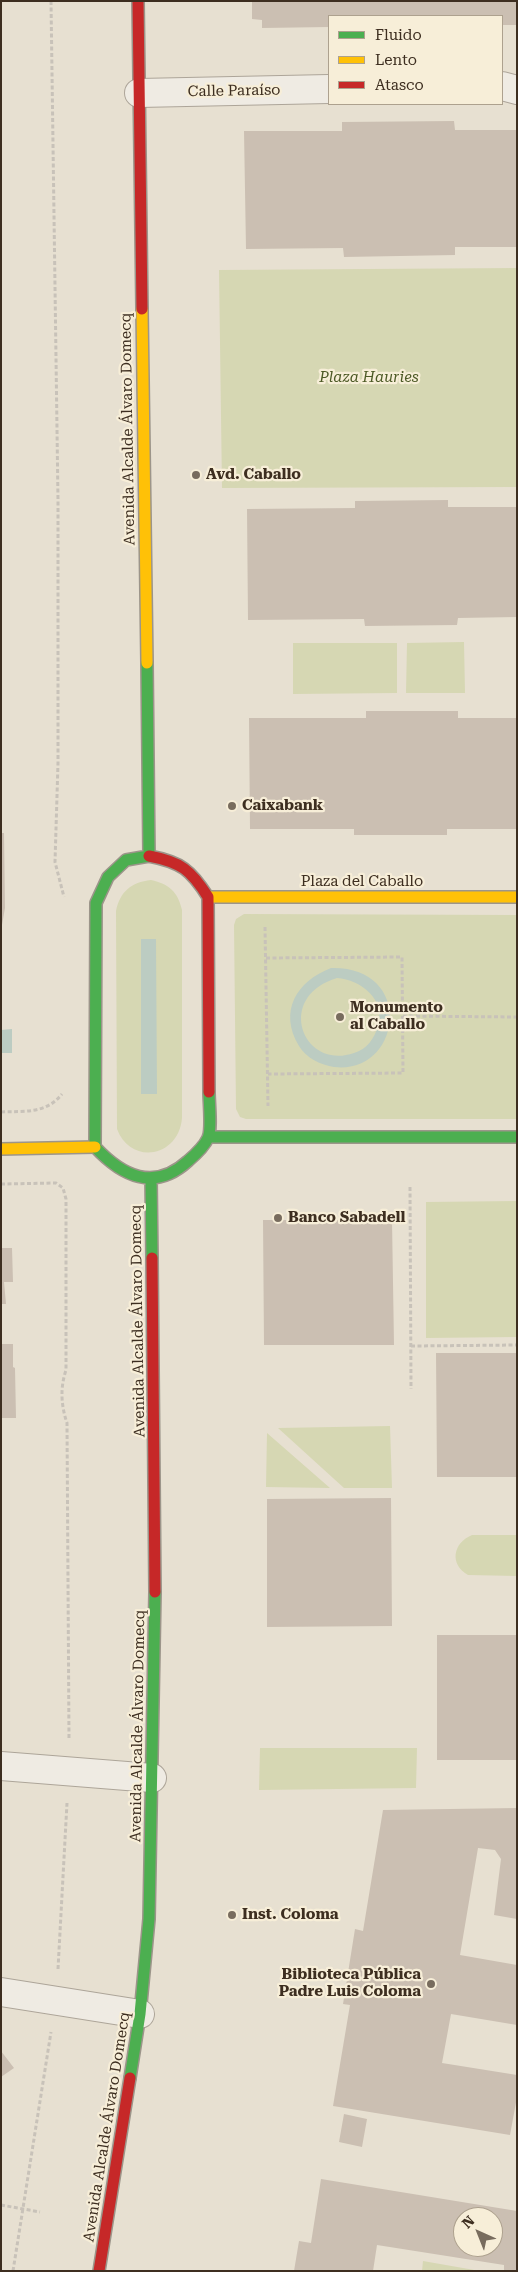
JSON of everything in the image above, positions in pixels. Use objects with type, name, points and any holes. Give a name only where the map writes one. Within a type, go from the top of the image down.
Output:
[{"type":"main road","name":"Avenida Alcalde Álvaro Domecq","points":[[138,1],[149,856]]},
{"type":"main road","points":[[149,856],[174,860],[194,876],[208,897],[209,1137],[199,1152],[186,1165],[168,1175],[151,1178],[132,1178],[105,1161],[94,1148],[96,903],[108,877],[126,860],[149,856]]},
{"type":"main road","name":"Plaza del Caballo","points":[[208,897],[517,897]]},
{"type":"main road","points":[[209,1137],[517,1137]]},
{"type":"main road","points":[[1,1149],[94,1148]]},
{"type":"main road","name":"Avenida Alcalde Álvaro Domecq","points":[[98,2271],[140,2014],[149,1919],[155,1634],[151,1178]]},
{"type":"street","points":[[503,86],[517,90]]},
{"type":"street","name":"Calle Paraíso","points":[[139,93],[328,89]]},
{"type":"street","points":[[1,1766],[152,1778]]},
{"type":"street","points":[[1,1992],[140,2014]]},
{"type":"path","points":[[52,1],[58,500],[58,763],[55,862],[64,899]]},
{"type":"path","points":[[265,923],[268,1110]]},
{"type":"path","points":[[266,958],[402,957],[403,1073],[268,1074]]},
{"type":"path","points":[[403,1016],[517,1018]]},
{"type":"path","points":[[1,1112],[39,1111],[52,1105],[64,1089]]},
{"type":"path","points":[[1,1184],[56,1183],[63,1188],[66,1199],[66,1370],[62,1382],[62,1408],[67,1423],[69,1772],[57,1975]]},
{"type":"path","points":[[410,1187],[410,1389]]},
{"type":"path","points":[[411,1346],[517,1345]]},
{"type":"path","points":[[13,2271],[52,2026]]},
{"type":"path","points":[[1,2205],[40,2212]]},
{"type":"green space","name":"Plaza Hauries","points":[[517,268],[517,487],[222,488],[219,270]]},
{"type":"green space","points":[[464,642],[465,693],[406,693],[407,643]]},
{"type":"green space","points":[[293,643],[397,643],[397,693],[293,694]]},
{"type":"green space","points":[[151,880],[163,884],[172,890],[178,898],[182,910],[182,1118],[179,1131],[173,1141],[164,1148],[154,1152],[143,1152],[133,1148],[124,1141],[117,1129],[116,911],[120,898],[128,889],[138,883]]},
{"type":"green space","points":[[244,914],[517,915],[517,1119],[246,1119],[240,1117],[236,1109],[234,925],[236,919]]},
{"type":"green space","points":[[517,1201],[517,1337],[426,1338],[426,1202]]},
{"type":"green space","points":[[390,1426],[392,1488],[344,1488],[278,1428]]},
{"type":"green space","points":[[267,1433],[330,1488],[266,1487]]},
{"type":"green space","points":[[472,1535],[517,1535],[517,1576],[468,1575],[462,1570],[456,1560],[457,1548]]},
{"type":"green space","points":[[260,1748],[417,1748],[416,1788],[259,1790]]},
{"type":"green space","points":[[423,2261],[480,2271],[422,2271]]},
{"type":"shaded area","points":[[141,939],[156,939],[157,1094],[141,1094]]},
{"type":"shaded area","points":[[331,968],[358,972],[377,984],[387,1001],[390,1020],[385,1039],[374,1055],[357,1065],[334,1067],[314,1060],[302,1050],[293,1033],[290,1021],[294,999],[300,989],[319,974]],"holes":[[[337,978],[363,987],[370,993],[375,999],[380,1016],[376,1031],[366,1046],[354,1053],[336,1056],[321,1052],[310,1042],[303,1029],[301,1015],[306,1000],[318,987]]]},
{"type":"shaded area","points":[[12,1029],[12,1053],[1,1053],[1,1030]]},
{"type":"building","points":[[252,1],[517,1],[517,25],[503,25],[503,15],[328,15],[328,27],[262,28],[262,20],[252,19]]},
{"type":"building","points":[[454,121],[455,130],[517,130],[517,247],[455,247],[455,255],[344,257],[343,248],[246,249],[244,131],[342,131],[342,122]]},
{"type":"building","points":[[448,500],[448,507],[517,507],[517,617],[458,618],[457,625],[365,626],[364,619],[248,620],[247,509],[355,508],[355,501]]},
{"type":"building","points":[[366,711],[458,711],[458,718],[517,718],[517,829],[447,829],[447,835],[354,835],[354,829],[250,829],[249,718],[366,718]]},
{"type":"building","points":[[1,833],[4,833],[5,908],[2,925]]},
{"type":"building","points":[[263,1220],[392,1220],[394,1345],[264,1345]]},
{"type":"building","points":[[1,1248],[12,1248],[13,1282],[4,1282],[6,1304],[1,1304]]},
{"type":"building","points":[[1,1344],[13,1344],[16,1418],[1,1418]]},
{"type":"building","points":[[436,1353],[517,1353],[517,1477],[437,1477]]},
{"type":"building","points":[[391,1498],[392,1626],[267,1627],[267,1499]]},
{"type":"building","points":[[437,1635],[517,1635],[517,1760],[437,1760]]},
{"type":"building","name":"Biblioteca Pública Padre Luis Coloma","points":[[517,1808],[517,1919],[494,1915],[501,1859],[495,1850],[478,1848],[460,1955],[517,1965],[517,2025],[451,2014],[442,2063],[517,2075],[517,2097],[510,2135],[333,2106],[350,2005],[343,2004],[355,1929],[363,1931],[383,1810]]},
{"type":"building","points":[[1,2051],[14,2068],[1,2077]]},
{"type":"building","points":[[344,2114],[367,2119],[362,2147],[339,2142]]},
{"type":"building","points":[[321,2179],[492,2207],[453,2207],[453,2257],[377,2245],[373,2271],[294,2271],[299,2241],[311,2243]]},
{"type":"building","points":[[503,2209],[517,2211],[517,2271],[504,2270],[504,2265],[453,2257],[503,2257]]},
{"type":"traffic: fast","points":[[147,663],[149,856]]},
{"type":"traffic: fast","points":[[149,856],[126,860],[108,877],[96,903],[95,1147],[116,1166],[127,1172],[151,1178],[163,1176],[188,1161],[204,1145],[208,1138],[210,1123],[209,1092]]},
{"type":"traffic: fast","points":[[209,1137],[517,1137]]},
{"type":"traffic: fast","points":[[151,1178],[152,1258]]},
{"type":"traffic: fast","points":[[130,2078],[140,2014],[149,1919],[155,1592]]},
{"type":"traffic: slow","points":[[142,309],[147,663]]},
{"type":"traffic: slow","points":[[208,897],[517,897]]},
{"type":"traffic: slow","points":[[1,1149],[95,1147]]},
{"type":"traffic: jam","points":[[138,1],[142,309]]},
{"type":"traffic: jam","points":[[149,856],[177,864],[196,880],[208,897],[209,1092]]},
{"type":"traffic: jam","points":[[152,1258],[155,1592]]},
{"type":"traffic: jam","points":[[99,2271],[130,2078]]},
{"type":"place","name":"Avd. Caballo","points":[[196,475]]},
{"type":"place","name":"Caixabank","points":[[232,806]]},
{"type":"place","name":"Monumento al Caballo","points":[[340,1017]]},
{"type":"place","name":"Banco Sabadell","points":[[278,1218]]},
{"type":"place","name":"Inst. Coloma","points":[[232,1915]]},
{"type":"place","name":"Biblioteca Pública Padre Luis Coloma","points":[[431,1984]]}]
